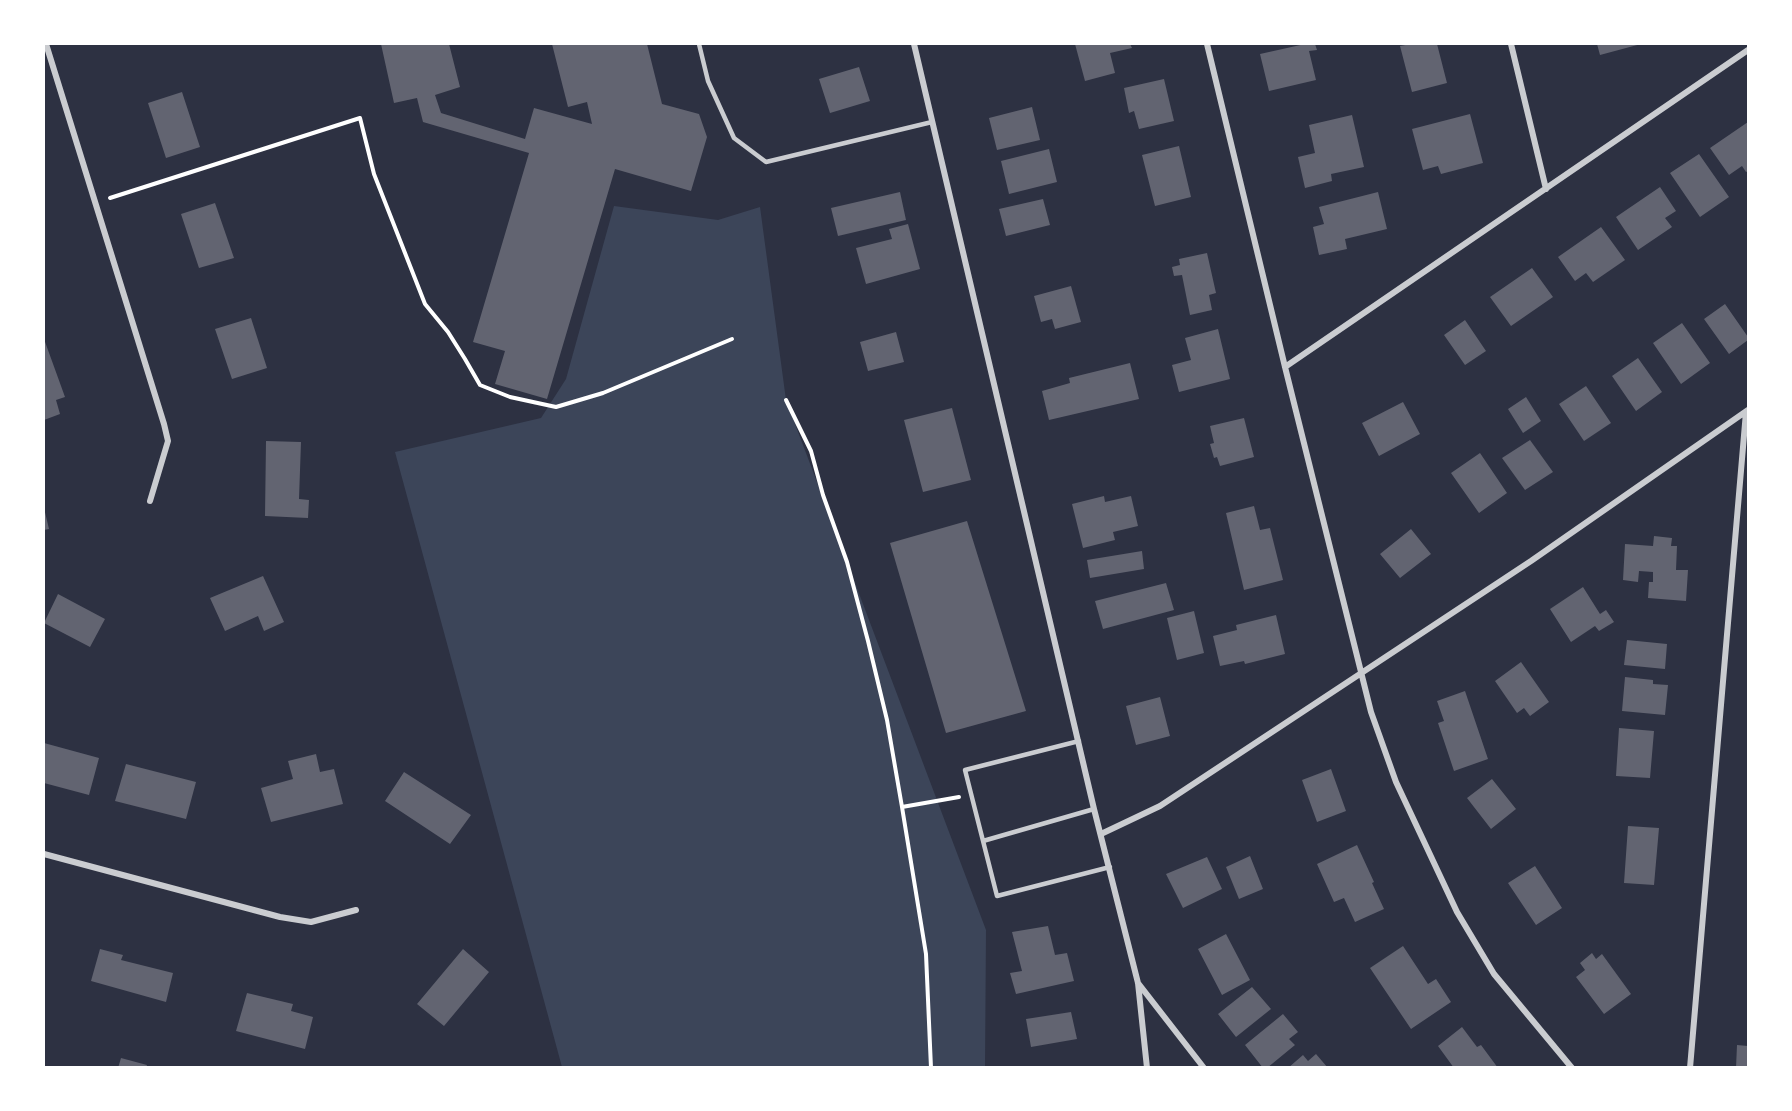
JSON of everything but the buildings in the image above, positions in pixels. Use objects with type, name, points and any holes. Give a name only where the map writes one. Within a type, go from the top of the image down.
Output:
[{"type":"street","points":[[46,44],[168,441],[150,501]]},
{"type":"street","points":[[914,44],[1094,809],[1138,983],[1147,1068]]},
{"type":"street","points":[[1207,44],[1371,712],[1396,782],[1458,912],[1494,974],[1572,1068]]},
{"type":"street","points":[[1511,44],[1545,189]]},
{"type":"street","points":[[1285,367],[1749,50]]},
{"type":"street","points":[[1101,834],[1160,806],[1531,561],[1747,411]]},
{"type":"street","points":[[1690,1068],[1747,411]]},
{"type":"street","points":[[44,854],[280,917],[311,922],[356,909]]},
{"type":"street","points":[[1138,983],[1204,1068]]},
{"type":"lane","points":[[699,44],[708,81],[734,138],[766,162],[932,122]]},
{"type":"lane","points":[[1079,741],[965,770],[997,896],[1110,867]]},
{"type":"lane","points":[[983,841],[1094,809]]},
{"type":"path","points":[[95,203],[360,118],[374,174],[425,304],[454,341],[480,386],[510,397],[556,407],[603,393],[732,339]]},
{"type":"path","points":[[786,400],[811,451],[823,495],[847,562],[887,720],[926,954],[931,1068]]},
{"type":"path","points":[[902,807],[965,796]]},
{"type":"shaded area","points":[[614,206],[718,220],[760,207],[786,400],[986,930],[985,1067],[562,1067],[395,452],[541,418],[566,379]]}]
